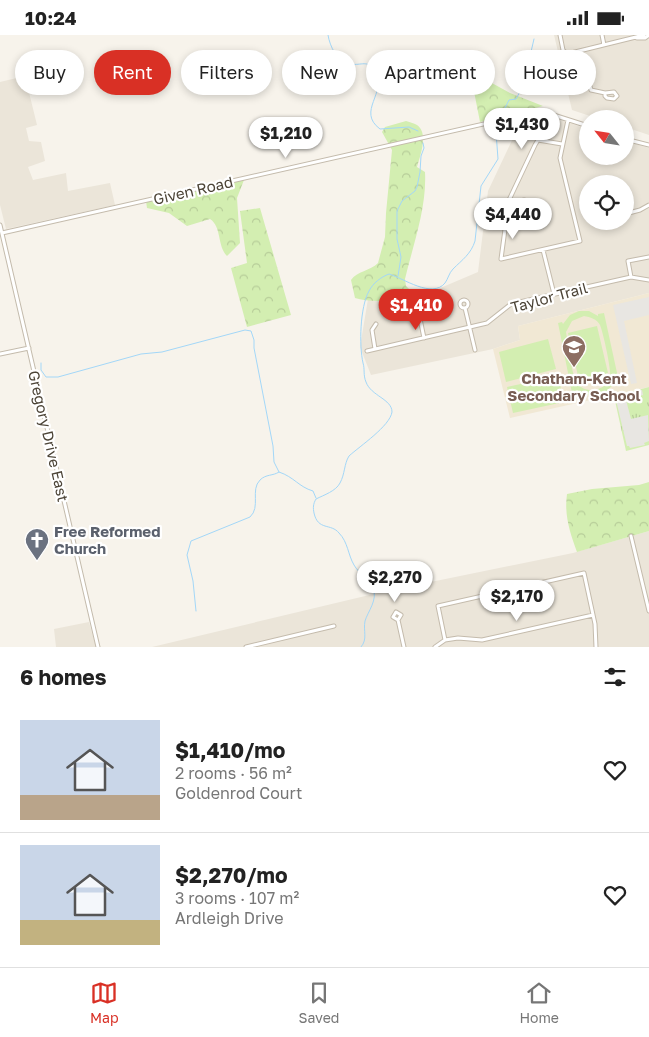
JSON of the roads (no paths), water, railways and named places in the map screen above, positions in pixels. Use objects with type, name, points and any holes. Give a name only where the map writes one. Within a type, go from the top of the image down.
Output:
[{"type":"street","points":[[560,35],[563,50]]},
{"type":"street","points":[[602,35],[604,45]]},
{"type":"street","points":[[584,50],[646,35]]},
{"type":"street","points":[[596,92],[605,93]]},
{"type":"street","name":"Given Road","points":[[2,233],[541,111],[579,123]]},
{"type":"street","points":[[562,144],[538,140],[509,200],[501,259],[580,241],[560,158],[568,120]]},
{"type":"street","points":[[634,141],[649,145]]},
{"type":"street","points":[[509,200],[520,203]]},
{"type":"street","points":[[634,211],[649,205]]},
{"type":"street","name":"Gregory Drive East","points":[[0,225],[98,647]]},
{"type":"street","points":[[543,250],[554,294]]},
{"type":"street","points":[[631,277],[628,261],[649,257]]},
{"type":"street","name":"Taylor Trail","points":[[367,351],[491,321],[511,304],[631,277],[649,280]]},
{"type":"street","points":[[464,308],[475,350]]},
{"type":"street","points":[[419,314],[424,338]]},
{"type":"street","points":[[376,324],[372,330],[376,349]]},
{"type":"street","points":[[0,354],[29,349]]},
{"type":"street","points":[[631,536],[649,611]]},
{"type":"street","points":[[445,640],[438,606],[584,573],[593,615],[596,647]]},
{"type":"street","points":[[435,647],[445,640],[462,637],[482,640],[593,615]]},
{"type":"street","points":[[398,620],[404,647]]},
{"type":"street","points":[[247,647],[334,626]]},
{"type":"waterway","points":[[328,35],[332,49],[338,57],[346,63],[370,65],[375,71],[378,87],[371,109],[373,122],[380,129],[409,127],[418,131]]},
{"type":"waterway","points":[[501,116],[509,100],[516,99],[523,86],[534,39]]},
{"type":"waterway","points":[[361,647],[365,638],[365,621],[374,597],[373,588],[354,565],[342,537],[336,530],[318,522],[313,508],[316,499],[330,493],[338,486],[342,480],[349,456],[374,436],[386,423],[392,412],[389,404],[372,391],[365,379],[361,337],[362,316],[366,298],[371,288],[389,274],[417,286],[433,289],[439,287],[445,283],[452,271],[469,253],[475,241],[481,186],[498,159],[496,132],[499,127]]},
{"type":"waterway","points":[[398,276],[401,257],[397,239],[397,211],[402,201],[415,191],[417,187],[421,156],[424,148],[423,143]]},
{"type":"waterway","points":[[41,363],[41,370],[46,377],[58,377],[141,354],[162,352],[245,330],[251,331],[273,446],[274,462],[279,472]]},
{"type":"waterway","points":[[196,611],[193,581],[187,555],[191,541],[250,517],[255,508],[257,484],[262,478],[267,476],[279,472],[284,474],[313,491],[316,498]]},
{"type":"place","name":"Chatham-Kent Secondary School","points":[[574,368]]},
{"type":"place","name":"Free Reformed Church","points":[[37,561]]}]
